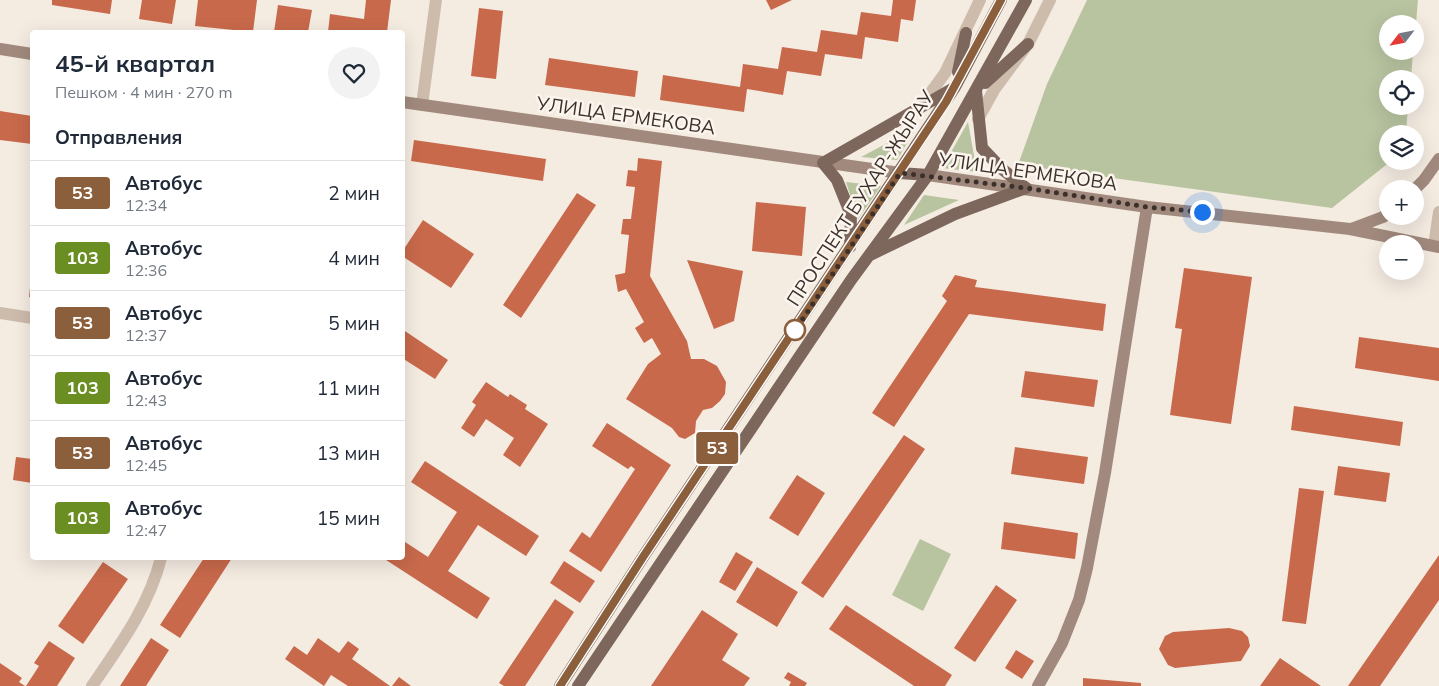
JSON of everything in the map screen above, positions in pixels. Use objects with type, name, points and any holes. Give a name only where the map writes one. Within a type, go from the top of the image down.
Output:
[{"type":"main road","name":"ПРОСПЕКТ БУХАР-ЖЫРАУ","points":[[560,686],[643,557],[900,173],[955,87],[1001,0]]},
{"type":"main road","name":"ПРОСПЕКТ БУХАР-ЖЫРАУ","points":[[578,686],[867,257],[928,175],[1026,0]]},
{"type":"main road","points":[[850,247],[851,214],[837,180],[823,162],[955,87],[966,33]]},
{"type":"main road","points":[[1026,188],[1002,169],[982,148],[976,91],[1028,44]]},
{"type":"main road","points":[[0,49],[30,54]]},
{"type":"main road","name":"УЛИЦА ЕРМЕКОВА","points":[[405,102],[900,173],[1026,188],[1147,207],[1350,229],[1437,246]]},
{"type":"main road","points":[[1424,180],[1439,159]]},
{"type":"main road","points":[[867,257],[955,214],[1026,188]]},
{"type":"main road","points":[[1038,686],[1062,643],[1078,600],[1087,568],[1105,473],[1147,207]]},
{"type":"main road","points":[[1350,229],[1379,218]]},
{"type":"main road","points":[[643,557],[657,567]]},
{"type":"street","points":[[422,105],[436,0]]},
{"type":"street","points":[[921,106],[945,73],[966,33],[980,0]]},
{"type":"street","points":[[978,119],[994,90],[1028,44],[1050,0]]},
{"type":"street","points":[[1437,246],[1439,212]]},
{"type":"street","points":[[0,313],[30,318]]},
{"type":"street","points":[[92,686],[134,625],[156,579],[161,560]]},
{"type":"green space","points":[[1087,0],[1418,0],[1417,15],[1379,15],[1379,60],[1412,60],[1412,70],[1379,70],[1379,115],[1407,115],[1407,125],[1379,125],[1380,170],[1332,208],[1018,165],[1047,84]]},
{"type":"green space","points":[[968,122],[977,172],[942,168]]},
{"type":"green space","points":[[916,128],[897,160],[861,157]]},
{"type":"green space","points":[[846,182],[881,186],[858,219]]},
{"type":"green space","points":[[924,195],[959,200],[904,225]]},
{"type":"green space","points":[[920,539],[951,554],[923,611],[892,595]]},
{"type":"building","points":[[52,0],[112,0],[110,14],[52,5]]},
{"type":"building","points":[[142,0],[176,0],[172,24],[139,19]]},
{"type":"building","points":[[198,0],[257,0],[253,30],[195,26]]},
{"type":"building","points":[[366,0],[391,0],[387,30],[328,30],[330,14],[364,19]]},
{"type":"building","points":[[766,0],[792,0],[771,10]]},
{"type":"building","points":[[893,0],[916,0],[913,21],[901,19],[898,42],[865,37],[862,59],[825,54],[821,76],[787,71],[783,95],[747,89],[744,112],[660,100],[663,75],[740,87],[743,64],[778,69],[782,47],[817,52],[821,30],[857,35],[861,12],[891,16]]},
{"type":"building","points":[[278,5],[312,10],[308,30],[274,30]]},
{"type":"building","points":[[479,8],[503,11],[496,79],[471,76]]},
{"type":"building","points":[[549,58],[638,71],[635,97],[545,85]]},
{"type":"building","points":[[0,111],[30,116],[30,144],[0,140]]},
{"type":"building","points":[[414,140],[546,159],[543,181],[411,161]]},
{"type":"building","points":[[638,158],[662,161],[650,276],[687,341],[691,359],[704,359],[717,366],[726,382],[725,394],[720,401],[712,408],[703,410],[696,421],[695,433],[685,439],[679,437],[672,428],[626,399],[648,364],[661,354],[652,338],[644,343],[635,328],[644,322],[626,289],[618,292],[615,275],[625,273],[629,235],[621,234],[623,219],[631,219],[635,187],[626,186],[628,170],[637,171]]},
{"type":"building","points":[[577,193],[596,205],[521,318],[503,305]]},
{"type":"building","points":[[756,202],[806,207],[802,256],[752,251]]},
{"type":"building","points":[[423,220],[474,254],[451,288],[405,258],[405,247]]},
{"type":"building","points":[[687,260],[743,271],[734,321],[714,329]]},
{"type":"building","points":[[1184,268],[1252,277],[1231,424],[1170,415],[1182,329],[1175,328]]},
{"type":"building","points":[[955,275],[977,280],[975,287],[1106,304],[1103,331],[969,314],[894,427],[872,413],[947,301],[942,296]]},
{"type":"building","points":[[405,331],[448,360],[435,379],[405,360]]},
{"type":"building","points":[[1359,337],[1439,348],[1439,381],[1355,368]]},
{"type":"building","points":[[1025,371],[1098,380],[1094,407],[1021,397]]},
{"type":"building","points":[[486,382],[508,397],[510,394],[527,405],[525,409],[548,424],[520,467],[503,455],[514,438],[486,419],[474,437],[461,428],[476,405],[472,402]]},
{"type":"building","points":[[1294,406],[1403,422],[1400,446],[1291,430]]},
{"type":"building","points":[[607,423],[671,465],[601,572],[569,551],[582,532],[590,538],[635,469],[631,466],[628,469],[592,446]]},
{"type":"building","points":[[904,435],[925,449],[823,598],[801,583]]},
{"type":"building","points":[[1015,447],[1088,457],[1084,484],[1011,474]]},
{"type":"building","points":[[16,457],[30,459],[30,483],[13,480]]},
{"type":"building","points":[[425,461],[539,536],[526,556],[478,525],[448,571],[490,598],[477,619],[386,560],[405,560],[405,542],[428,557],[457,512],[411,482]]},
{"type":"building","points":[[1338,466],[1390,473],[1386,502],[1334,495]]},
{"type":"building","points":[[797,475],[825,493],[798,536],[769,518]]},
{"type":"building","points":[[1299,488],[1324,491],[1306,624],[1282,621]]},
{"type":"building","points":[[1004,522],[1078,533],[1075,559],[1001,549]]},
{"type":"building","points":[[736,552],[753,562],[735,591],[719,582]]},
{"type":"building","points":[[1439,555],[1439,600],[1380,686],[1348,686]]},
{"type":"building","points":[[203,560],[231,560],[180,638],[160,625]]},
{"type":"building","points":[[564,561],[595,581],[580,603],[550,583]]},
{"type":"building","points":[[103,562],[128,579],[83,644],[58,626]]},
{"type":"building","points":[[757,567],[798,592],[777,627],[736,602]]},
{"type":"building","points":[[996,585],[1017,600],[975,662],[954,648]]},
{"type":"building","points":[[555,599],[574,612],[525,686],[504,686],[499,683]]},
{"type":"building","points":[[846,605],[952,675],[945,686],[914,686],[829,629]]},
{"type":"building","points":[[702,610],[738,634],[722,660],[750,678],[744,686],[651,686]]},
{"type":"building","points":[[1229,628],[1242,631],[1248,637],[1250,646],[1241,661],[1175,668],[1168,665],[1159,649],[1165,636],[1173,632]]},
{"type":"building","points":[[151,638],[169,650],[146,686],[120,686]]},
{"type":"building","points":[[318,638],[339,653],[348,641],[359,649],[352,659],[390,686],[348,686],[331,675],[324,686],[285,659],[294,646],[307,655]]},
{"type":"building","points":[[49,641],[75,658],[57,686],[26,686],[39,666],[34,663]]},
{"type":"building","points":[[1016,650],[1034,661],[1022,679],[1005,668]]},
{"type":"building","points":[[1280,658],[1321,686],[1260,686]]},
{"type":"building","points":[[0,663],[22,678],[19,682],[25,686],[0,686]]},
{"type":"building","points":[[788,672],[807,683],[805,686],[789,686],[791,682],[784,678]]},
{"type":"building","points":[[399,677],[411,686],[392,686]]},
{"type":"building","points":[[1083,678],[1141,683],[1141,686],[1083,686]]},
{"type":"bus line","name":"53","points":[[560,686],[643,557],[946,102],[1001,0]]},
{"type":"route","points":[[795,330],[794,332],[900,173],[1026,188],[1147,207],[1202,212]]}]
